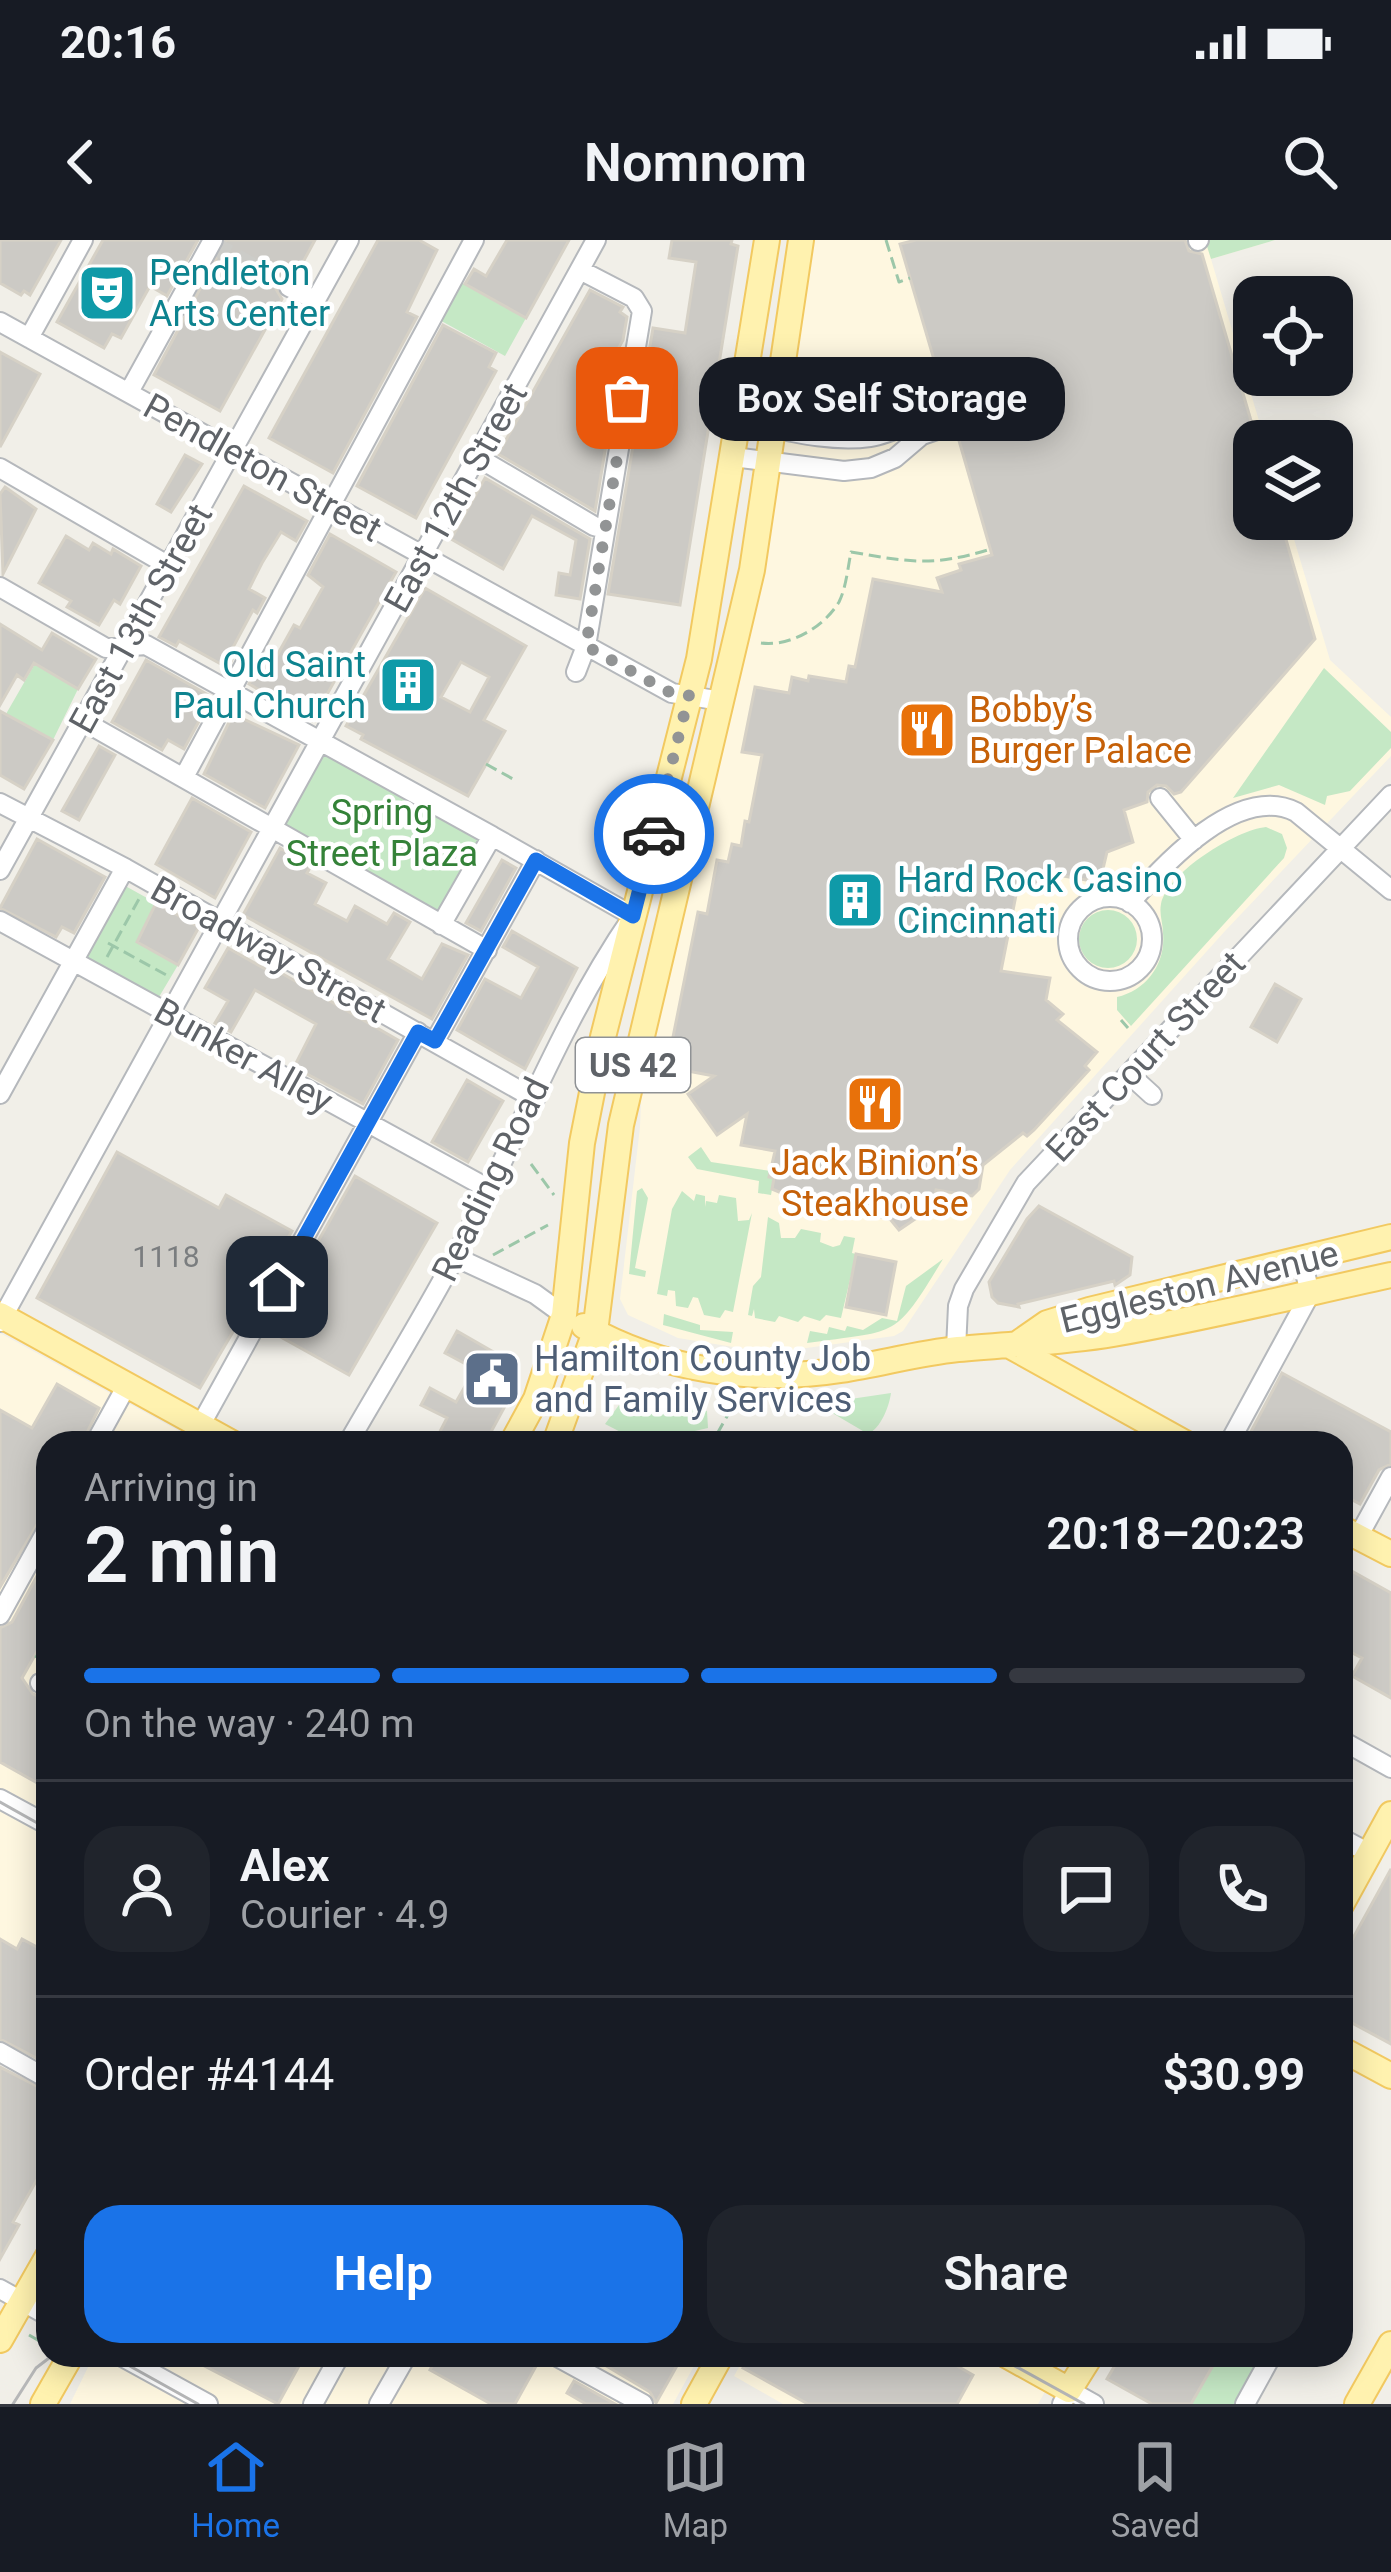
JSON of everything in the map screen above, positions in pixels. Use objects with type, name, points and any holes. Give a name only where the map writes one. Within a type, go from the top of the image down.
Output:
[{"type":"main road","name":"Reading Road","points":[[564,1315],[583,1143],[633,916],[689,695],[740,421],[767,240]]},
{"type":"main road","name":"US 42","points":[[559,1431],[595,1332],[621,1125],[736,638],[775,428],[801,240]]},
{"type":"main road","name":"Eggleston Avenue","points":[[1012,1347],[1047,1323],[1088,1310],[1391,1237]]},
{"type":"main road","name":"Eggleston Avenue","points":[[564,1315],[664,1360],[752,1378],[841,1370],[956,1349],[1114,1334],[1391,1274]]},
{"type":"main road","name":"US 42","points":[[519,1431],[536,1399],[564,1315]]},
{"type":"main road","points":[[1,1318],[209,1431]]},
{"type":"main road","points":[[1012,1347],[1163,1431]]},
{"type":"main road","points":[[1353,1534],[1391,1554]]},
{"type":"main road","points":[[1353,1887],[1379,1848],[1391,1814]]},
{"type":"main road","points":[[1353,2055],[1391,2076]]},
{"type":"main road","points":[[0,2340],[11,2295],[36,2269]]},
{"type":"main road","points":[[1358,2404],[1391,2344]]},
{"type":"main road","points":[[43,2404],[64,2367]]},
{"type":"main road","points":[[694,2404],[714,2367]]},
{"type":"main road","points":[[1023,2367],[1066,2397],[1083,2367]]},
{"type":"street","points":[[28,338],[83,240]]},
{"type":"street","name":"East 13th Street","points":[[0,871],[349,240]]},
{"type":"street","points":[[184,777],[474,240]]},
{"type":"street","name":"East 12th Street","points":[[1,1318],[596,240]]},
{"type":"street","points":[[129,392],[212,243]]},
{"type":"street","points":[[576,672],[586,646],[642,311],[634,298],[580,270]]},
{"type":"street","points":[[289,287],[315,300]]},
{"type":"street","name":"Pendleton Street","points":[[0,322],[671,693],[721,701]]},
{"type":"street","points":[[733,457],[844,471],[871,468],[895,458],[951,417],[926,415],[874,437],[842,439],[740,421]]},
{"type":"street","points":[[477,457],[605,529]]},
{"type":"street","points":[[0,468],[169,566]]},
{"type":"street","points":[[0,587],[106,648],[146,645],[633,916]]},
{"type":"street","points":[[82,721],[487,950]]},
{"type":"street","name":"East Court Street","points":[[956,1349],[958,1306],[1026,1183],[1391,795]]},
{"type":"street","points":[[1160,798],[1194,840]]},
{"type":"street","name":"Broadway Street","points":[[0,803],[125,868],[535,1099]]},
{"type":"street","points":[[1130,903],[1194,840],[1235,814],[1281,805],[1296,812],[1391,890]]},
{"type":"street","points":[[441,925],[492,836]]},
{"type":"street","points":[[200,1426],[367,1123],[487,950],[536,860]]},
{"type":"street","points":[[0,1094],[125,868]]},
{"type":"street","points":[[1104,898],[1130,903],[1149,923],[1150,951],[1144,964],[1121,980],[1094,978],[1082,971],[1068,947],[1072,921],[1080,910],[1104,898]]},
{"type":"street","name":"Reading Road","points":[[355,1431],[455,1257],[535,1099],[545,1067],[633,916]]},
{"type":"street","name":"Bunker Alley","points":[[0,920],[488,1188]]},
{"type":"street","points":[[1129,1074],[1152,1096]]},
{"type":"street","name":"Eggleston Avenue","points":[[455,1257],[535,1294],[564,1315]]},
{"type":"street","points":[[1236,1431],[1310,1294],[1302,1259]]},
{"type":"street","points":[[102,1431],[127,1385]]},
{"type":"street","points":[[1353,1528],[1391,1477]]},
{"type":"street","points":[[0,1615],[36,1550]]},
{"type":"street","points":[[1353,1747],[1391,1768]]},
{"type":"street","points":[[0,1799],[36,1818]]},
{"type":"street","points":[[0,2052],[36,2072]]},
{"type":"street","points":[[141,2367],[208,2404]]},
{"type":"street","points":[[313,2404],[333,2367]]},
{"type":"street","points":[[380,2404],[400,2367]]},
{"type":"street","points":[[576,2367],[643,2404]]},
{"type":"street","points":[[1245,2404],[1265,2367]]},
{"type":"street","points":[[1066,2397],[1094,2404]]},
{"type":"path","points":[[886,240],[898,281],[910,278]]},
{"type":"path","points":[[736,638],[771,644],[798,638],[821,622],[840,600],[851,552],[920,564],[991,549]]},
{"type":"path","points":[[486,764],[514,779]]},
{"type":"path","points":[[98,974],[148,881]]},
{"type":"path","points":[[1010,926],[1054,933]]},
{"type":"path","points":[[89,932],[185,986]]},
{"type":"path","points":[[1120,1020],[1128,1028]]},
{"type":"path","points":[[531,1164],[555,1196]]},
{"type":"path","points":[[492,1256],[553,1222]]},
{"type":"path","points":[[719,1431],[734,1404]]},
{"type":"path","points":[[26,2333],[36,2339]]},
{"type":"shaded area","name":"Hard Rock Casino Cincinnati","points":[[799,240],[1275,240],[1211,259],[1233,333],[1233,396],[1252,396],[1259,420],[1233,420],[1233,540],[1294,540],[1330,660],[1391,717],[1391,756],[1225,931],[1010,1170],[903,1331],[894,1336],[770,1353],[678,1338],[628,1315],[620,1299],[640,1127],[645,1010],[721,701]]},
{"type":"shaded area","points":[[0,1333],[179,1431],[36,1431],[36,2065],[0,2045]]},
{"type":"shaded area","points":[[88,2367],[693,2367],[673,2404],[70,2404]]},
{"type":"shaded area","points":[[739,2367],[1059,2367],[1038,2404],[783,2404],[734,2376]]},
{"type":"green space","points":[[1205,240],[1275,240],[1211,259]]},
{"type":"green space","points":[[457,280],[526,318],[505,356],[436,318]]},
{"type":"green space","points":[[44,648],[54,674],[78,689],[53,740],[6,714]]},
{"type":"green space","points":[[1324,668],[1391,732],[1391,748],[1350,791],[1327,796],[1325,805],[1279,785],[1233,798]]},
{"type":"green space","name":"Spring Street Plaza","points":[[321,740],[492,836],[441,925],[272,830]]},
{"type":"green space","points":[[1266,827],[1282,834],[1287,848],[1284,858],[1131,1026],[1117,1010],[1117,997],[1146,982],[1158,965],[1166,892],[1205,855]]},
{"type":"green space","points":[[120,883],[156,903],[137,942],[178,965],[156,1002],[77,958]]},
{"type":"green space","points":[[1108,910],[1129,918],[1137,939],[1129,960],[1108,968],[1087,960],[1079,939],[1087,918]]},
{"type":"green space","points":[[701,1147],[711,1162],[771,1171],[771,1195],[758,1193],[759,1181],[697,1169],[688,1157]]},
{"type":"green space","points":[[642,1188],[648,1198],[635,1268],[646,1271],[645,1277],[629,1274],[637,1191]]},
{"type":"green space","points":[[682,1191],[694,1201],[696,1194],[705,1196],[705,1207],[706,1201],[717,1203],[719,1195],[736,1198],[738,1221],[749,1220],[752,1213],[733,1312],[725,1310],[720,1318],[704,1315],[698,1298],[693,1297],[688,1308],[676,1306],[675,1291],[668,1290],[667,1296],[657,1294],[672,1209]]},
{"type":"green space","points":[[768,1217],[779,1223],[781,1238],[795,1238],[801,1229],[821,1233],[820,1242],[833,1247],[844,1236],[855,1238],[852,1253],[856,1254],[841,1318],[826,1315],[820,1321],[804,1316],[798,1322],[779,1316],[775,1322],[755,1318],[754,1309],[748,1315],[753,1286],[761,1277]]},
{"type":"green space","points":[[943,1259],[914,1304],[903,1318],[891,1326],[860,1336],[807,1343],[810,1331],[827,1334],[829,1327],[845,1331],[847,1326],[863,1330],[882,1318],[897,1321],[906,1286]]},
{"type":"green space","points":[[664,1314],[700,1325],[700,1330],[733,1332],[731,1343],[663,1325]]},
{"type":"green space","points":[[891,1393],[884,1416],[872,1431],[863,1431],[817,1404]]},
{"type":"green space","points":[[650,1400],[659,1402],[659,1409],[672,1411],[676,1405],[707,1411],[708,1428],[619,1431],[605,1424],[619,1405],[648,1414]]},
{"type":"green space","points":[[1212,2367],[1256,2367],[1235,2404],[1191,2404]]},
{"type":"building","points":[[0,240],[61,240],[30,295],[0,283]]},
{"type":"building","name":"Pendleton Arts Center","points":[[103,240],[198,240],[167,296],[150,286],[121,338],[112,334],[104,348],[57,322]]},
{"type":"building","points":[[226,240],[315,240],[296,275],[278,280],[276,289],[282,299],[220,411],[154,375]]},
{"type":"building","points":[[378,240],[419,240],[437,250],[407,312],[417,317],[333,473],[269,438]]},
{"type":"building","points":[[507,240],[569,240],[526,318],[465,284],[474,269],[486,276]]},
{"type":"building","points":[[672,240],[732,240],[738,246],[680,605],[608,594],[653,328],[685,333],[696,262],[669,258]]},
{"type":"building","name":"Hard Rock Casino Cincinnati","points":[[916,240],[1185,240],[1189,251],[1202,254],[1233,359],[1233,396],[1244,396],[1251,420],[1233,420],[1233,540],[1286,540],[1315,639],[1181,792],[1174,794],[1157,785],[1148,792],[1147,802],[1124,810],[1133,842],[1107,852],[1102,873],[1086,880],[1046,873],[1042,890],[1018,885],[1001,971],[1050,978],[1046,1000],[1063,1014],[1057,1020],[1097,1052],[1085,1066],[1089,1070],[1034,1130],[1027,1136],[1023,1133],[983,1165],[979,1189],[972,1196],[936,1190],[930,1213],[899,1230],[890,1219],[838,1208],[836,1216],[772,1189],[774,1178],[769,1177],[775,1151],[741,1145],[747,1114],[717,1135],[688,1094],[714,1076],[667,1067],[698,912],[707,914],[717,860],[728,862],[732,844],[741,846],[745,821],[749,822],[762,755],[742,752],[755,687],[789,693],[792,677],[808,681],[809,676],[846,682],[849,666],[855,667],[873,579],[942,592],[937,578],[961,570],[959,564],[992,555],[958,437],[965,432],[967,421],[960,402],[945,397],[900,244]]},
{"type":"building","points":[[590,290],[623,307],[620,312],[627,317],[623,340],[586,407],[610,421],[595,511],[498,454]]},
{"type":"building","points":[[443,325],[496,353],[489,367],[496,371],[416,518],[357,486]]},
{"type":"building","points":[[0,352],[40,374],[0,447]]},
{"type":"building","points":[[185,455],[202,464],[171,512],[157,504]]},
{"type":"building","points":[[485,478],[590,539],[580,599],[556,595],[559,573],[570,575],[576,540],[532,516],[503,569],[451,539]]},
{"type":"building","points":[[244,486],[307,521],[296,541],[281,532],[262,563],[249,589],[265,598],[257,613],[253,610],[231,651],[235,653],[228,668],[179,641],[176,646],[159,637]]},
{"type":"building","points":[[5,487],[36,509],[3,574],[0,494]]},
{"type":"building","points":[[330,534],[396,572],[312,721],[249,684],[259,666],[263,669],[270,657],[275,659],[294,625],[300,628],[323,587],[308,575]]},
{"type":"building","points":[[66,536],[89,550],[93,543],[111,554],[113,549],[141,566],[120,604],[114,600],[99,625],[67,607],[71,601],[39,583]]},
{"type":"building","points":[[425,588],[526,646],[484,720],[505,731],[468,796],[361,739],[363,735],[346,726]],"holes":[[[461,662],[489,677],[470,712],[441,697]]]},
{"type":"building","points":[[0,624],[42,650],[52,633],[96,659],[78,689],[34,663],[24,680],[17,675],[0,705]]},
{"type":"building","points":[[146,660],[212,697],[184,749],[168,740],[162,750],[112,722]]},
{"type":"building","points":[[0,711],[53,740],[24,789],[0,775]]},
{"type":"building","points":[[233,714],[299,745],[265,808],[204,774]]},
{"type":"building","points":[[99,746],[115,755],[79,820],[62,811]]},
{"type":"building","points":[[192,798],[251,832],[215,898],[156,864]]},
{"type":"building","points":[[37,839],[105,877],[74,933],[62,927],[56,937],[0,908]]},
{"type":"building","points":[[280,848],[311,866],[307,873],[326,883],[315,904],[347,921],[355,906],[387,924],[394,913],[410,922],[388,959],[422,979],[442,944],[468,955],[432,1019],[243,915]]},
{"type":"building","points":[[502,860],[516,868],[481,931],[466,923]]},
{"type":"building","points":[[156,903],[199,927],[178,965],[137,942]]},
{"type":"building","points":[[512,931],[577,968],[525,1069],[457,1030],[485,979],[521,998],[538,967],[503,947]]},
{"type":"building","points":[[228,948],[267,970],[269,966],[398,1040],[363,1104],[294,1067],[316,1024],[255,990],[231,1032],[215,1023],[228,1001],[205,988]]},
{"type":"building","points":[[1275,984],[1301,999],[1277,1042],[1251,1027]]},
{"type":"building","points":[[467,1080],[503,1101],[468,1162],[432,1142]]},
{"type":"building","points":[[117,1152],[219,1208],[226,1195],[292,1231],[200,1388],[37,1298]]},
{"type":"building","points":[[355,1176],[437,1223],[349,1375],[268,1330]]},
{"type":"building","points":[[1039,1206],[1132,1257],[1130,1275],[1115,1285],[1114,1281],[1019,1307],[998,1303],[989,1282]]},
{"type":"building","points":[[856,1254],[896,1262],[886,1315],[846,1307]]},
{"type":"building","name":"Hamilton County Job and Family Services","points":[[457,1331],[518,1366],[511,1395],[492,1431],[440,1431],[447,1418],[421,1405],[430,1388],[456,1402],[475,1369],[445,1353]]},
{"type":"building","points":[[1282,1373],[1391,1432],[1391,1464],[1379,1470],[1360,1504],[1353,1500],[1353,1431],[1251,1431]]},
{"type":"building","points":[[57,1384],[99,1408],[88,1431],[36,1431],[36,1526],[0,1587],[0,1410],[32,1428]]},
{"type":"building","points":[[1353,1572],[1391,1593],[1391,1698],[1353,1677],[1362,1658],[1353,1653]]},
{"type":"building","points":[[36,1578],[36,1653],[22,1678],[36,1695],[36,1782],[0,1762],[0,1628],[12,1622]]},
{"type":"building","points":[[1391,1869],[1391,2044],[1353,2023],[1353,1938]]},
{"type":"building","points":[[0,1939],[17,1949],[22,1939],[36,1947],[36,2058],[0,2039]]},
{"type":"building","points":[[0,2067],[36,2086],[36,2181],[13,2222],[19,2225],[0,2259]]},
{"type":"building","points":[[206,2367],[298,2367],[278,2404]]},
{"type":"building","points":[[535,2367],[515,2404],[491,2404],[430,2370]]},
{"type":"building","points":[[608,2367],[676,2367],[656,2403],[650,2392]]},
{"type":"building","points":[[959,2367],[973,2375],[957,2404],[808,2404],[743,2368]]},
{"type":"building","points":[[1114,2367],[1212,2367],[1191,2404],[1152,2404],[1107,2379]]},
{"type":"building","points":[[574,2381],[615,2404],[586,2404],[567,2393]]},
{"type":"tunnel","points":[[213,245],[289,287]]},
{"type":"tram line","points":[[0,1802],[36,1822]]},
{"type":"tram line","points":[[13,2404],[37,2367]]},
{"type":"tram line","points":[[132,2367],[198,2404]]},
{"type":"tram line","points":[[1017,2367],[1084,2404]]},
{"type":"way so far","points":[[627,398],[586,646],[671,693],[689,695],[654,834]]},
{"type":"place","name":"Pendleton Arts Center","points":[[107,293]]},
{"type":"place","name":"Box Self Storage","points":[[627,398]]},
{"type":"place","name":"Old Saint Paul Church","points":[[408,685]]},
{"type":"place","name":"Bobby’s Burger Palace","points":[[927,730]]},
{"type":"place","name":"Hard Rock Casino Cincinnati","points":[[855,900]]},
{"type":"place","name":"Jack Binion’s Steakhouse","points":[[875,1104]]},
{"type":"place","name":"Hamilton County Job and Family Services","points":[[492,1379]]},
{"type":"route","points":[[277,1287],[418,1032],[435,1041],[536,860],[633,916],[654,834]]}]
